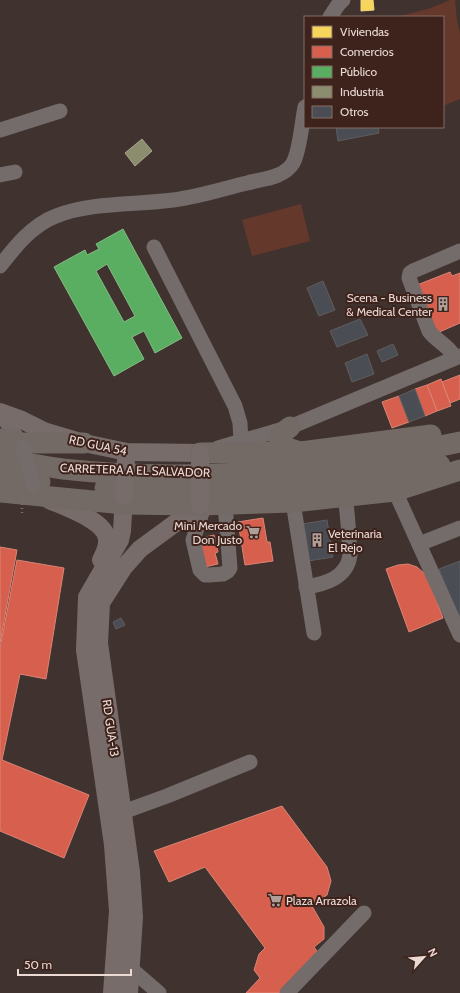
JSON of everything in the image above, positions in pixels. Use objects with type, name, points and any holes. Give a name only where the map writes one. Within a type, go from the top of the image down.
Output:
[{"type":"highway","points":[[290,427],[280,435],[279,441],[284,447],[301,452]]},
{"type":"highway","points":[[200,453],[301,452],[428,435],[460,428]]},
{"type":"highway","points":[[428,435],[460,438]]},
{"type":"highway","points":[[0,440],[23,439],[84,443]]},
{"type":"highway","name":"CARRETERA A EL SALVADOR","points":[[0,459],[63,469],[179,475],[319,467],[384,457],[460,442]]},
{"type":"highway","name":"CARRETERA A EL SALVADOR","points":[[0,477],[65,485],[118,489],[179,490],[226,489],[354,479],[417,469],[459,472]]},
{"type":"highway","points":[[0,492],[36,492],[124,500],[210,504],[293,502],[394,491],[459,472]]},
{"type":"main road","name":"RD GUA 54","points":[[0,412],[22,420],[44,431],[126,456],[200,453]]},
{"type":"main road","points":[[200,453],[210,504]]},
{"type":"main road","name":"RD GUA-13","points":[[112,993],[118,911],[113,844],[85,650],[87,597],[120,540],[122,531],[126,456]]},
{"type":"main road","points":[[36,492],[85,516],[100,527],[106,534],[106,550],[87,597]]},
{"type":"main road","name":"RD GUA-13","points":[[129,993],[134,917],[131,872],[99,643],[101,603],[124,567],[140,549],[210,504]]},
{"type":"street","points":[[331,16],[343,0]]},
{"type":"street","points":[[0,130],[60,111]]},
{"type":"street","points":[[0,266],[34,228],[62,214],[94,207],[187,198],[280,174],[293,163],[297,153],[304,113]]},
{"type":"street","points":[[0,175],[15,172]]},
{"type":"street","points":[[154,247],[235,406],[240,422],[241,441]]},
{"type":"street","points":[[200,453],[290,427],[458,357],[429,331],[409,278],[410,273],[414,270],[460,251]]},
{"type":"street","points":[[0,412],[23,439],[36,492]]},
{"type":"street","points":[[394,491],[460,635]]},
{"type":"street","points":[[306,587],[320,585],[339,575],[344,569],[350,556],[345,496]]},
{"type":"street","points":[[293,502],[314,633]]},
{"type":"street","points":[[419,544],[460,528]]},
{"type":"street","points":[[123,812],[167,796],[250,762]]},
{"type":"street","points":[[287,993],[364,913]]},
{"type":"street","points":[[130,968],[159,993]]},
{"type":"path","points":[[0,423],[23,439]]},
{"type":"shaded area","points":[[450,0],[455,0],[460,34],[460,99],[444,106],[444,16],[400,16],[431,8]]},
{"type":"shaded area","points":[[301,204],[310,241],[252,256],[242,220]]},
{"type":"building: Viviendas","points":[[361,0],[373,0],[374,10],[361,11]]},
{"type":"building: Comercios","name":"Scena - Business & Medical Center","points":[[450,272],[452,276],[460,273],[460,323],[437,333],[417,285]]},
{"type":"building: Comercios","points":[[460,375],[460,399],[450,403],[442,382]]},
{"type":"building: Comercios","points":[[441,379],[451,406],[437,411],[427,385]]},
{"type":"building: Comercios","points":[[427,385],[437,411],[425,416],[415,389]]},
{"type":"building: Comercios","points":[[399,396],[409,422],[392,428],[382,402]]},
{"type":"building: Comercios","name":"Mini Mercado Don Justo","points":[[263,518],[267,542],[270,542],[273,561],[245,565],[238,522]]},
{"type":"building: Comercios","points":[[214,535],[218,552],[215,553],[218,564],[200,568],[194,540]]},
{"type":"building: Comercios","points":[[0,547],[17,550],[0,643]]},
{"type":"building: Comercios","points":[[17,560],[64,568],[46,679],[20,674],[2,760],[89,795],[64,858],[0,831],[0,648]]},
{"type":"building: Comercios","points":[[408,564],[417,567],[429,579],[443,618],[409,632],[386,569],[398,565]]},
{"type":"building: Comercios","name":"Plaza Arrazola","points":[[282,806],[327,867],[331,881],[327,895],[312,906],[324,927],[324,939],[314,947],[319,954],[283,993],[246,993],[260,978],[254,970],[259,954],[265,948],[205,867],[169,882],[154,851]]},
{"type":"building: Público","points":[[123,229],[182,338],[155,353],[144,331],[132,337],[144,359],[114,376],[54,267],[85,250],[87,255],[99,249],[96,244]],"holes":[[[107,264],[135,316],[124,322],[96,271]]]},
{"type":"building: Industria","points":[[142,139],[152,151],[135,166],[125,153]]},
{"type":"building: Otros","points":[[336,128],[378,128],[379,133],[338,141]]},
{"type":"building: Otros","points":[[323,281],[335,310],[319,316],[307,288]]},
{"type":"building: Otros","points":[[360,319],[368,335],[337,347],[330,331]]},
{"type":"building: Otros","points":[[393,344],[398,355],[382,362],[377,351]]},
{"type":"building: Otros","points":[[367,354],[374,374],[352,382],[345,363]]},
{"type":"building: Otros","points":[[415,389],[425,416],[409,422],[399,396]]},
{"type":"building: Otros","name":"Veterinaria El Rejo","points":[[327,520],[333,557],[308,561],[302,524]]},
{"type":"building: Otros","points":[[460,561],[460,623],[439,569]]},
{"type":"building: Otros","points":[[121,618],[125,625],[116,629],[113,622]]},
{"type":"place","name":"Scena - Business & Medical Center","points":[[443,304]]},
{"type":"place","name":"Mini Mercado Don Justo","points":[[253,532]]},
{"type":"place","name":"Veterinaria El Rejo","points":[[317,540]]},
{"type":"place","name":"Plaza Arrazola","points":[[275,900]]}]
